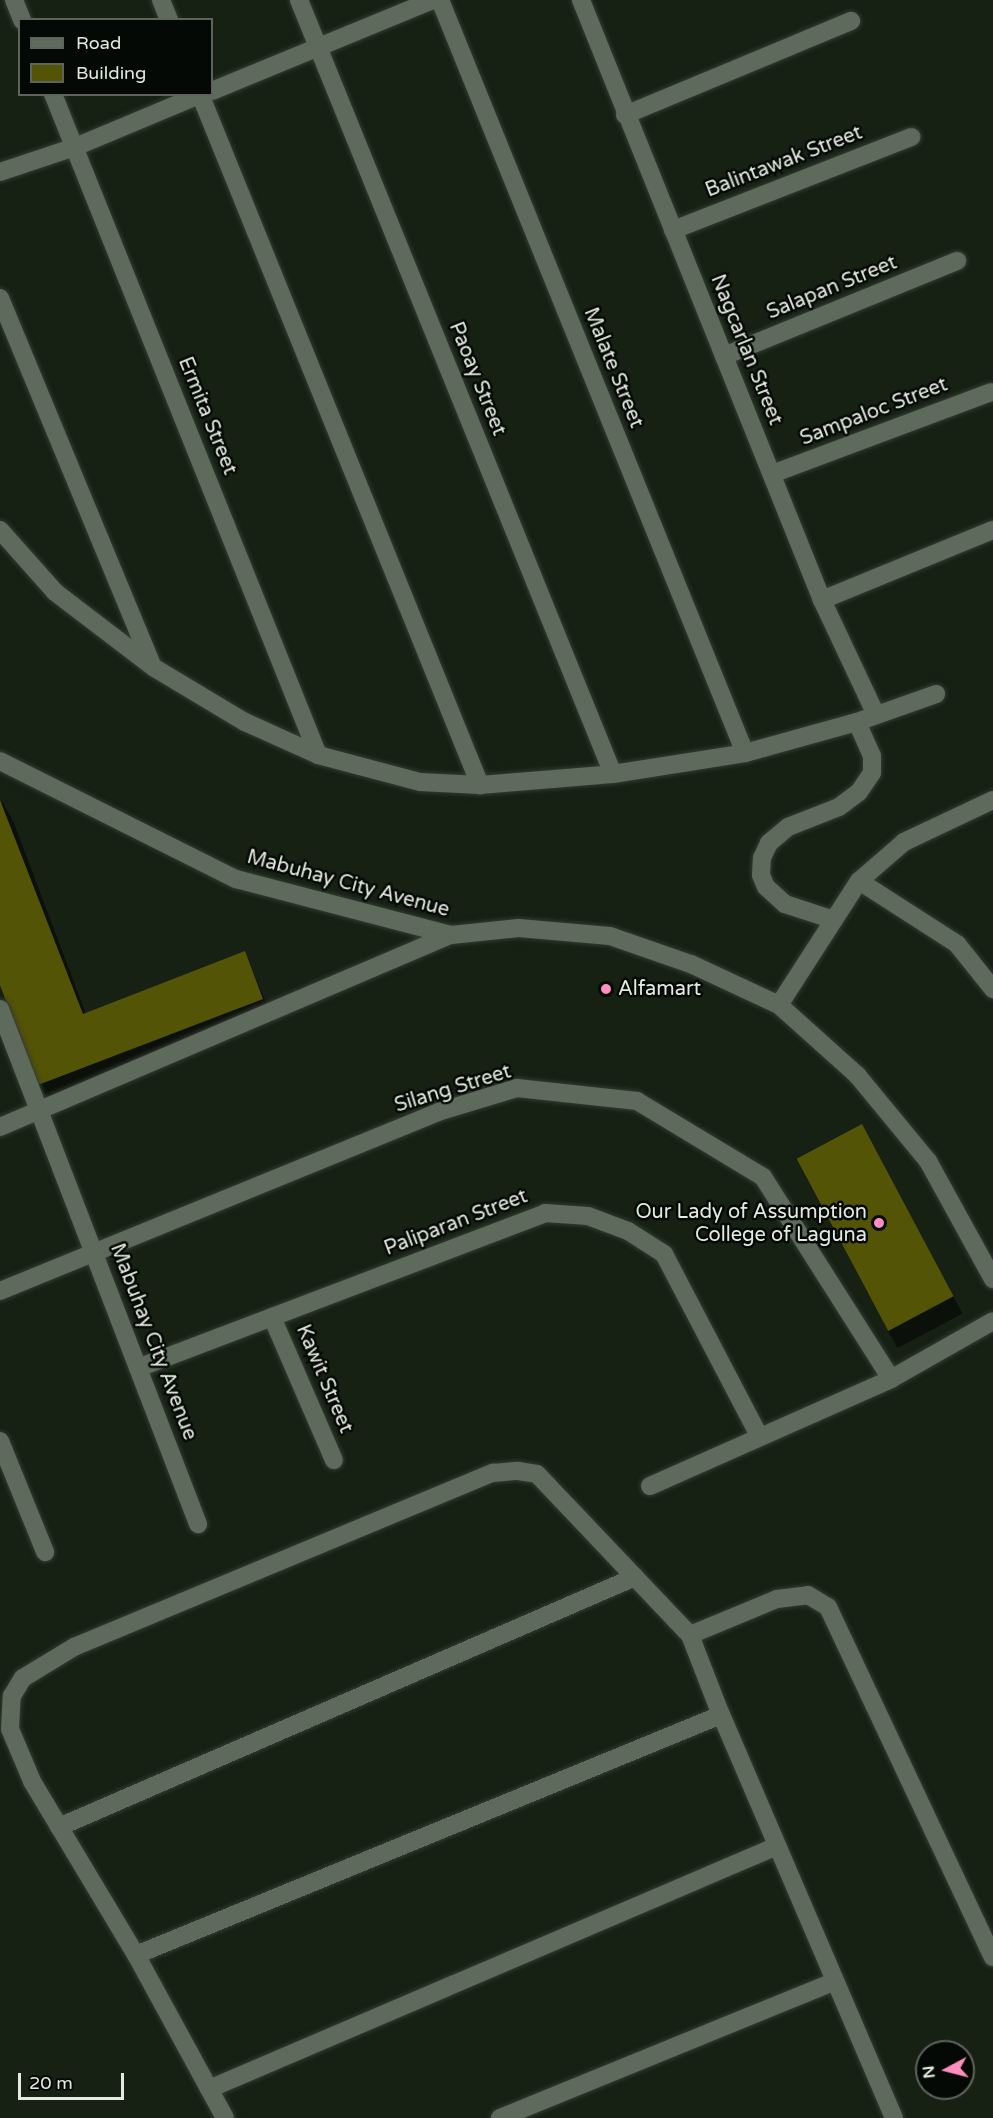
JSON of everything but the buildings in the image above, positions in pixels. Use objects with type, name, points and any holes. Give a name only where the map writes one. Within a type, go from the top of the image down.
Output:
[{"type":"street","points":[[14,0],[21,18]]},
{"type":"street","points":[[161,0],[168,18]]},
{"type":"street","name":"Paoay Street","points":[[299,0],[613,774]]},
{"type":"street","points":[[213,91],[433,0]]},
{"type":"street","name":"Malate Street","points":[[440,0],[745,753]]},
{"type":"street","name":"Nagcarlan Street","points":[[581,0],[625,115],[822,600],[876,715]]},
{"type":"street","points":[[625,115],[851,21]]},
{"type":"street","name":"Ermita Street","points":[[54,96],[318,755]]},
{"type":"street","points":[[0,172],[75,147],[199,96]]},
{"type":"street","points":[[201,96],[480,785]]},
{"type":"street","name":"Balintawak Street","points":[[673,230],[911,137]]},
{"type":"street","name":"Salapan Street","points":[[724,356],[957,261]]},
{"type":"street","points":[[0,298],[153,667]]},
{"type":"street","name":"Sampaloc Street","points":[[772,474],[992,392]]},
{"type":"street","points":[[0,530],[55,592],[153,667],[245,722],[318,755],[420,782],[480,785],[613,774],[745,753],[857,722],[936,694]]},
{"type":"street","points":[[822,600],[993,530]]},
{"type":"street","points":[[834,920],[785,904],[766,887],[762,875],[762,858],[769,843],[788,827],[839,807],[859,792],[872,773],[872,756],[857,722]]},
{"type":"street","name":"Mabuhay City Avenue","points":[[0,761],[236,879],[451,935],[519,928],[610,936],[692,964],[779,1005],[857,1075],[927,1161],[993,1279]]},
{"type":"street","points":[[779,1005],[859,881],[904,842],[993,800]]},
{"type":"street","points":[[859,881],[957,944],[993,989]]},
{"type":"street","points":[[0,1127],[451,935]]},
{"type":"street","name":"Mabuhay City Avenue","points":[[0,1008],[198,1524]]},
{"type":"street","name":"Silang Street","points":[[0,1291],[438,1112],[517,1088],[637,1101],[763,1177],[891,1379]]},
{"type":"street","name":"Paliparan Street","points":[[138,1368],[545,1213],[588,1216],[628,1231],[664,1254],[759,1436]]},
{"type":"street","name":"Kawit Street","points":[[272,1317],[334,1460]]},
{"type":"street","points":[[650,1486],[891,1379],[993,1321]]},
{"type":"street","points":[[0,1441],[45,1552]]},
{"type":"street","points":[[225,2118],[136,1955],[32,1781],[10,1729],[12,1696],[22,1678],[74,1647],[493,1473],[537,1474],[690,1635],[721,1715],[835,1981],[886,2116]]},
{"type":"street","points":[[59,1827],[635,1576]]},
{"type":"street","points":[[690,1635],[777,1599],[808,1595],[828,1607],[993,1956]]},
{"type":"street","points":[[136,1955],[721,1715]]},
{"type":"street","points":[[209,2089],[777,1846]]},
{"type":"street","points":[[500,2118],[835,1981]]},
{"type":"place","name":"Alfamart","points":[[606,989]]},
{"type":"place","name":"Our Lady of Assumption College of Laguna","points":[[879,1223]]}]
